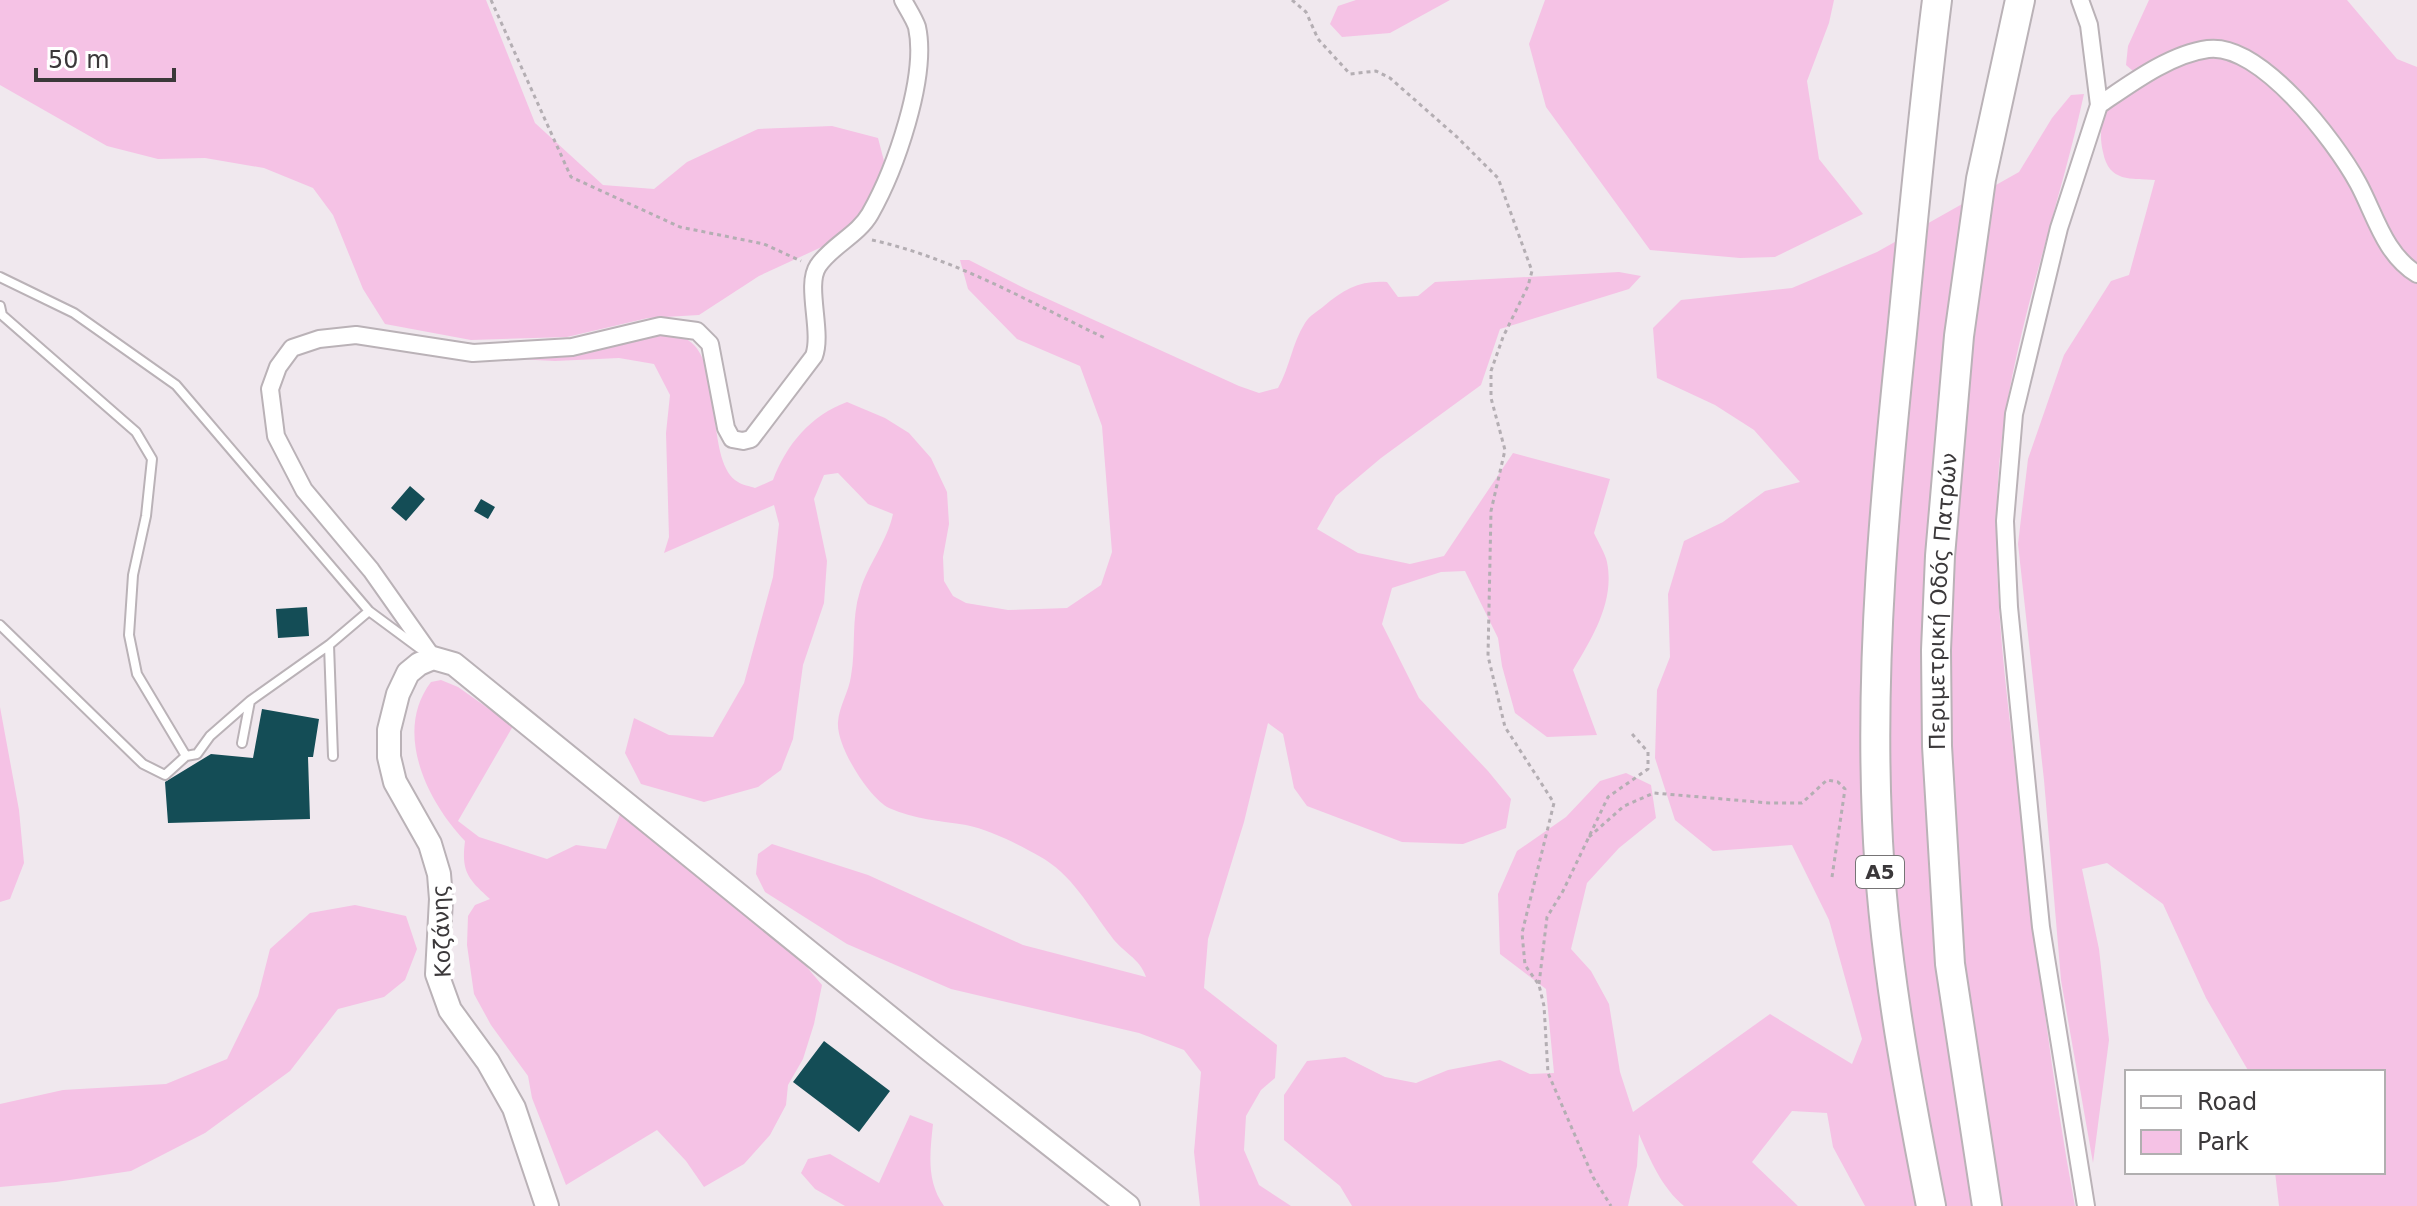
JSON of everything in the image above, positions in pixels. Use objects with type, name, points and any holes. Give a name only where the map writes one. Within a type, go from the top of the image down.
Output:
[{"type":"highway","name":"Α5","points":[[1931,1206],[1895,1003],[1877,821],[1876,641],[1883,534],[1937,0]]},
{"type":"highway","name":"Περιμετρική Οδός Πατρών","points":[[1987,1206],[1950,964],[1935,695],[1940,556],[1958,351],[1981,179],[2020,0]]},
{"type":"street","points":[[903,0],[916,26],[919,58],[905,135],[869,216],[816,267],[814,290],[818,347],[751,439],[732,439],[726,428],[710,344],[697,331],[660,326],[572,347],[473,353],[356,335],[319,339],[292,348],[278,367],[270,389],[276,436],[304,490],[371,570],[433,658],[454,664],[931,1051],[1128,1206]]},
{"type":"street","points":[[2080,0],[2089,25],[2099,105],[2059,228],[2014,414],[2005,521],[2009,607],[2041,927],[2086,1206]]},
{"type":"street","points":[[2099,105],[2145,73],[2177,59],[2208,49],[2236,51],[2262,67],[2312,116],[2358,181],[2380,232],[2405,267],[2417,274]]},
{"type":"street","name":"Κοζάνης","points":[[433,658],[408,673],[398,694],[389,730],[389,757],[395,782],[430,844],[439,874],[441,899],[437,974],[450,1010],[488,1062],[514,1108],[547,1206]]},
{"type":"lane","points":[[0,277],[74,313],[176,385],[369,611],[433,658]]},
{"type":"lane","points":[[0,306],[2,315],[136,432],[152,459],[146,516],[133,575],[129,635],[137,674],[186,756]]},
{"type":"lane","points":[[0,625],[143,764],[165,775],[186,756],[197,754],[210,736],[250,701],[329,645],[369,611]]},
{"type":"lane","points":[[329,645],[333,756]]},
{"type":"lane","points":[[242,743],[250,701]]},
{"type":"path","points":[[491,0],[571,177],[680,227],[764,244],[816,267]]},
{"type":"path","points":[[1292,0],[1306,12],[1318,39],[1350,74],[1376,71],[1390,78],[1498,178],[1532,271],[1491,371],[1491,398],[1505,450],[1491,511],[1488,656],[1505,727],[1554,803],[1522,933],[1525,965],[1539,985]]},
{"type":"path","points":[[850,235],[905,247],[964,271],[1107,339]]},
{"type":"path","points":[[1611,1206],[1593,1177],[1548,1073],[1544,1006],[1539,985],[1547,917],[1563,891],[1608,797],[1648,769],[1648,752],[1632,734]]},
{"type":"path","points":[[1589,837],[1624,806],[1654,793],[1802,803],[1827,780],[1838,782],[1845,789],[1832,877]]},
{"type":"green space","points":[[0,0],[486,0],[535,123],[603,185],[654,189],[687,162],[758,129],[832,126],[878,138],[884,161],[865,212],[826,245],[759,276],[699,315],[648,318],[567,337],[471,340],[385,324],[363,289],[333,215],[313,188],[264,168],[205,158],[158,159],[107,146],[0,85]]},
{"type":"green space","points":[[1356,0],[1450,0],[1390,33],[1342,37],[1330,24],[1338,6]]},
{"type":"green space","points":[[1545,0],[1834,0],[1829,23],[1807,81],[1819,159],[1863,214],[1775,257],[1740,258],[1650,250],[1546,107],[1529,44]]},
{"type":"green space","points":[[2149,0],[2347,0],[2397,59],[2417,67],[2417,264],[2400,248],[2367,181],[2321,114],[2278,70],[2255,54],[2231,44],[2207,41],[2133,71],[2126,65],[2128,46]]},
{"type":"green space","points":[[2210,55],[2238,59],[2260,75],[2308,121],[2353,185],[2372,235],[2400,270],[2417,280],[2417,1206],[2279,1206],[2275,1174],[2385,1174],[2385,1070],[2248,1070],[2206,998],[2163,904],[2107,863],[2082,869],[2099,949],[2109,1040],[2093,1163],[2061,980],[2044,780],[2018,544],[2028,459],[2064,355],[2111,281],[2129,275],[2155,180],[2122,177],[2110,169],[2101,143],[2105,115],[2122,96],[2184,63]]},
{"type":"green space","points":[[2084,94],[2013,372],[1999,466],[1997,511],[1999,600],[2006,689],[2045,1014],[2075,1206],[1865,1206],[1833,1147],[1827,1113],[1792,1111],[1752,1162],[1798,1206],[1684,1206],[1663,1182],[1639,1134],[1637,1166],[1628,1206],[1352,1206],[1340,1186],[1284,1140],[1284,1095],[1307,1061],[1345,1057],[1385,1077],[1416,1083],[1448,1070],[1500,1060],[1530,1074],[1554,1073],[1546,989],[1500,954],[1498,894],[1517,851],[1566,817],[1600,781],[1626,773],[1651,785],[1656,818],[1619,848],[1587,883],[1571,949],[1591,971],[1609,1004],[1620,1072],[1633,1112],[1770,1014],[1852,1064],[1862,1039],[1829,920],[1792,845],[1713,851],[1675,820],[1655,758],[1657,690],[1670,657],[1668,594],[1684,541],[1723,522],[1765,491],[1800,482],[1754,430],[1715,405],[1657,378],[1653,328],[1681,300],[1792,288],[1877,252],[2019,172],[2052,118],[2071,95]]},
{"type":"green space","points":[[960,260],[969,260],[1026,289],[1259,393],[1278,388],[1297,339],[1309,318],[1339,295],[1361,284],[1387,282],[1398,297],[1418,296],[1435,282],[1619,272],[1641,276],[1629,289],[1500,329],[1481,385],[1381,458],[1336,496],[1317,529],[1358,553],[1410,564],[1444,556],[1513,453],[1610,479],[1594,533],[1607,562],[1608,591],[1600,619],[1573,670],[1597,735],[1547,737],[1515,713],[1498,638],[1465,571],[1441,572],[1392,588],[1382,624],[1419,698],[1511,799],[1506,828],[1463,844],[1402,842],[1307,806],[1294,788],[1283,734],[1268,723],[1244,822],[1208,939],[1204,988],[1277,1045],[1275,1078],[1261,1090],[1246,1116],[1244,1150],[1259,1185],[1291,1206],[1200,1206],[1194,1152],[1201,1072],[1184,1050],[1139,1033],[951,989],[847,944],[765,892],[756,874],[758,854],[772,844],[868,875],[1023,945],[1146,977],[1140,965],[1115,942],[1070,882],[1051,863],[985,830],[917,817],[889,808],[872,794],[855,770],[842,744],[838,722],[851,676],[860,591],[893,514],[868,504],[838,473],[824,475],[814,499],[827,561],[824,603],[803,665],[793,739],[781,770],[758,787],[704,802],[641,784],[625,753],[634,718],[669,735],[713,737],[744,683],[773,577],[779,524],[774,505],[664,553],[669,537],[666,433],[670,395],[654,364],[619,358],[516,359],[570,356],[638,338],[670,335],[684,338],[694,345],[703,359],[709,377],[718,438],[728,472],[740,483],[755,488],[773,480],[785,455],[801,433],[834,408],[847,402],[885,418],[909,433],[931,458],[947,492],[949,524],[943,557],[944,581],[953,596],[966,603],[1008,610],[1067,608],[1101,585],[1112,552],[1102,426],[1080,366],[1017,339],[968,289]]},
{"type":"green space","points":[[441,680],[458,687],[513,726],[458,821],[479,837],[547,859],[576,845],[606,849],[621,812],[781,943],[822,985],[803,1059],[788,1085],[786,1105],[770,1135],[744,1164],[704,1187],[686,1161],[657,1130],[566,1185],[532,1098],[528,1076],[491,1025],[474,994],[467,945],[468,916],[475,905],[490,899],[476,886],[465,868],[465,841],[438,806],[420,765],[415,744],[415,722],[420,702],[431,682]]},
{"type":"green space","points":[[0,707],[19,810],[24,863],[10,899],[0,902]]},
{"type":"green space","points":[[355,905],[406,916],[417,949],[405,980],[384,997],[338,1009],[290,1071],[205,1133],[131,1171],[0,1187],[0,1104],[63,1090],[166,1084],[227,1059],[258,996],[270,949],[310,913]]},
{"type":"green space","points":[[910,1115],[933,1124],[932,1177],[944,1206],[845,1206],[815,1189],[801,1173],[808,1159],[830,1154],[879,1183]]},
{"type":"building","points":[[410,486],[425,499],[406,521],[391,508]]},
{"type":"building","points":[[481,499],[495,507],[488,519],[474,511]]},
{"type":"building","points":[[307,607],[309,636],[278,638],[276,609]]},
{"type":"building","points":[[262,709],[319,719],[313,757],[308,757],[310,819],[168,823],[165,782],[211,754],[253,758]]},
{"type":"building","points":[[824,1041],[890,1091],[859,1132],[793,1082]]}]
